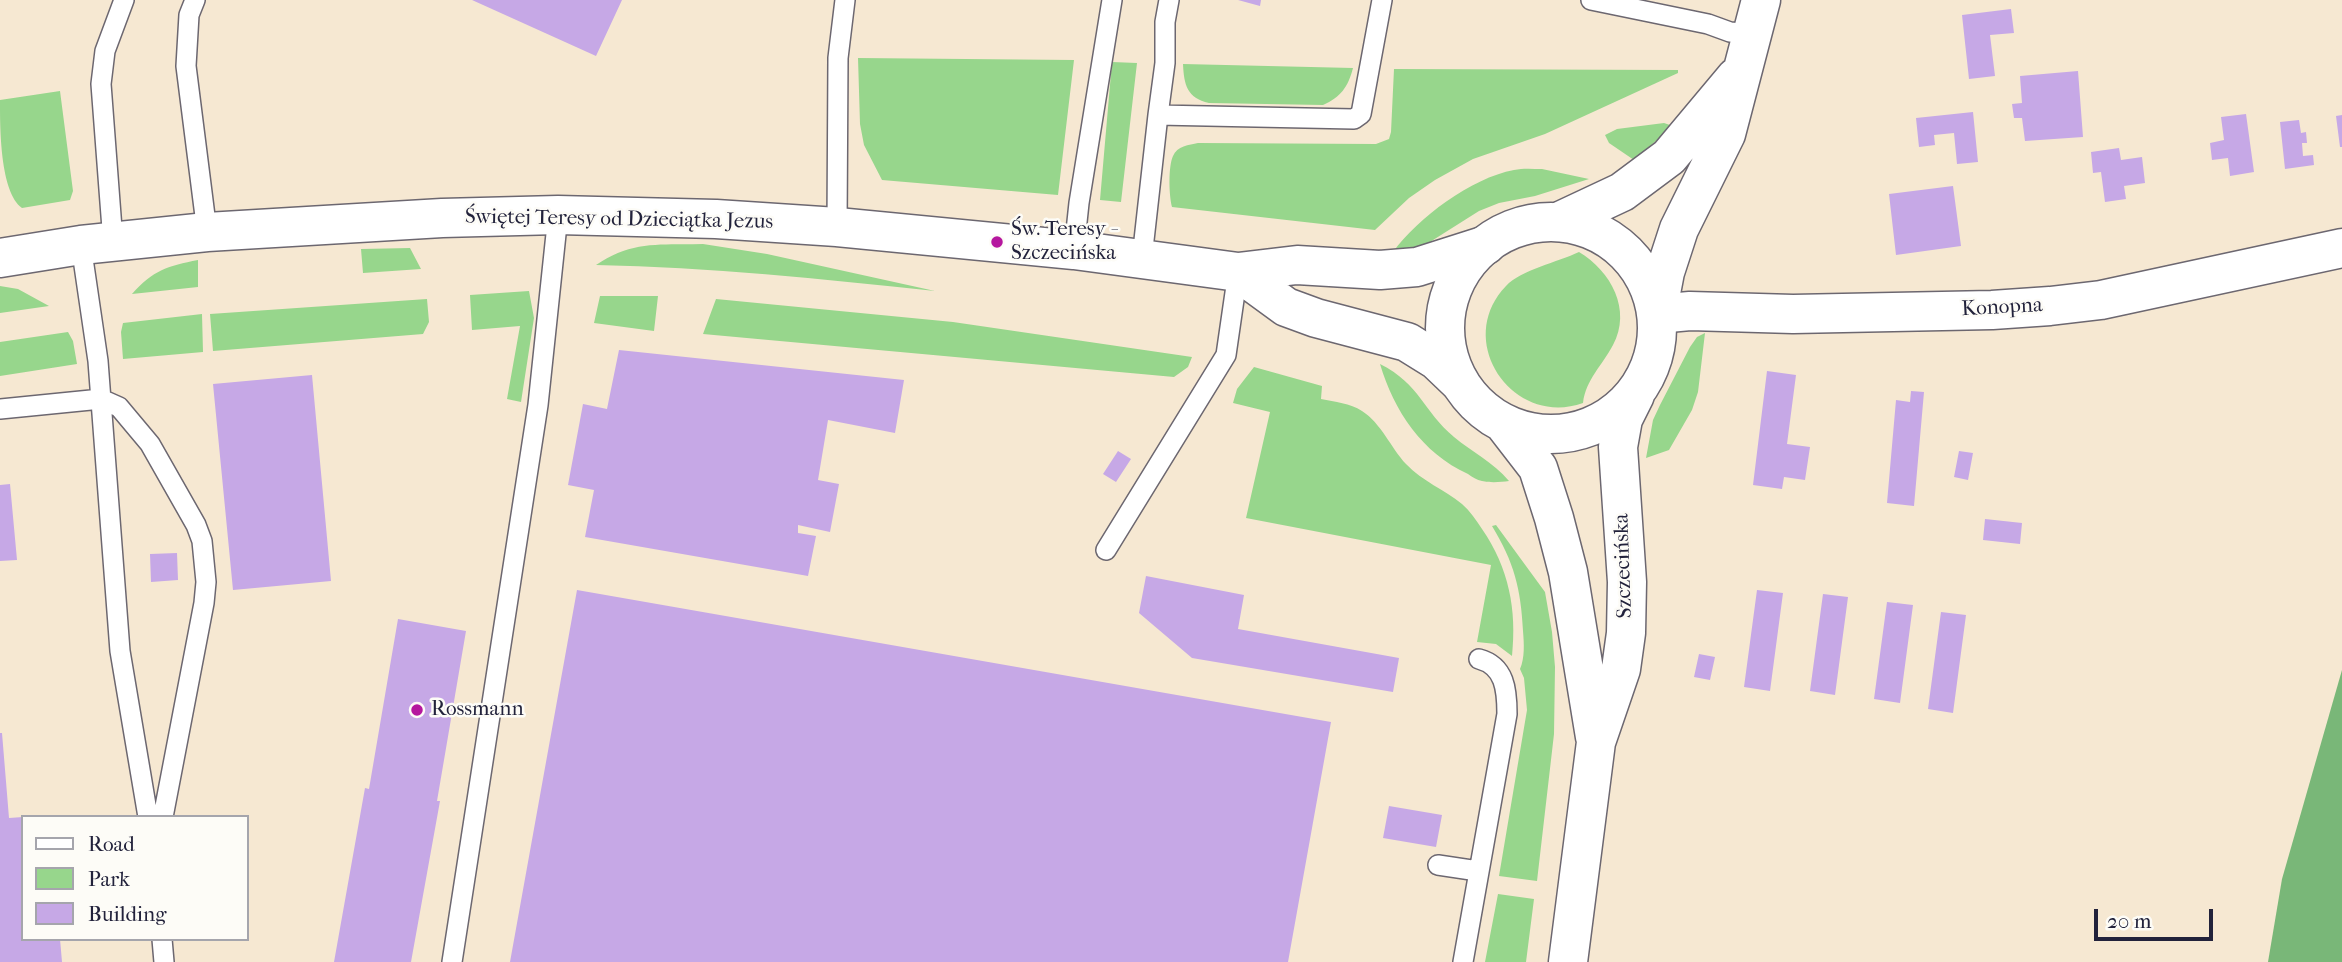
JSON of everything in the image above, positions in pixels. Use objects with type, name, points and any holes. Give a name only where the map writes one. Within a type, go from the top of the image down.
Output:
[{"type":"street","points":[[1657,314],[1645,277],[1621,247],[1587,228],[1558,222],[1525,225],[1486,245],[1465,266],[1448,303],[1446,343],[1458,380],[1479,407],[1504,424],[1538,434],[1578,432],[1611,416],[1638,390],[1656,350],[1657,314],[1665,272],[1674,244],[1726,134],[1757,17]]},
{"type":"street","points":[[1558,222],[1622,192],[1669,157],[1742,70]]},
{"type":"street","name":"Świętej Teresy od Dzieciątka Jezus","points":[[0,258],[207,232],[442,218],[558,215],[716,219],[838,227],[1074,250],[1237,272],[1297,265],[1380,270],[1408,268],[1445,260],[1486,245]]},
{"type":"street","name":"Konopna","points":[[1657,314],[1716,311],[1793,314],[1992,310],[2050,306],[2101,300],[2342,248]]},
{"type":"street","name":"Świętej Teresy od Dzieciątka Jezus","points":[[1237,272],[1286,307],[1407,342],[1436,360],[1458,380]]},
{"type":"street","name":"Szczecińska","points":[[1568,962],[1596,742],[1621,669],[1626,633],[1627,582],[1618,447],[1623,419],[1638,390]]},
{"type":"street","name":"Szczecińska","points":[[1504,424],[1538,468],[1554,518],[1568,572],[1596,742]]},
{"type":"lane","points":[[124,0],[104,51],[101,84],[97,244],[101,399],[120,651],[148,815]]},
{"type":"lane","points":[[195,0],[189,15],[186,66],[207,232]]},
{"type":"lane","points":[[838,227],[838,58],[845,0]]},
{"type":"lane","points":[[1074,250],[1079,203],[1112,0]]},
{"type":"lane","points":[[1142,258],[1165,63],[1165,22],[1169,0]]},
{"type":"lane","points":[[1158,115],[1354,119],[1361,114],[1382,0]]},
{"type":"lane","points":[[1591,0],[1708,24],[1730,32],[1757,17]]},
{"type":"lane","points":[[452,962],[538,405],[558,215]]},
{"type":"lane","points":[[1106,550],[1226,355],[1237,272]]},
{"type":"lane","points":[[0,410],[101,399],[119,407],[150,444],[197,525],[202,541],[206,582],[204,603],[163,815]]},
{"type":"lane","points":[[1463,962],[1506,730],[1507,701],[1502,675],[1497,668],[1479,659]]},
{"type":"lane","points":[[1438,865],[1478,871]]},
{"type":"lane","points":[[162,941],[164,962]]},
{"type":"green space","points":[[858,58],[1074,60],[1058,195],[882,180],[864,145],[860,124]]},
{"type":"green space","points":[[1112,62],[1137,63],[1121,202],[1100,200]]},
{"type":"green space","points":[[1183,64],[1353,68],[1343,91],[1323,105],[1209,103],[1196,98],[1188,90]]},
{"type":"green space","points":[[1394,69],[1678,70],[1678,73],[1545,134],[1473,159],[1409,198],[1375,230],[1172,207],[1171,161],[1177,150],[1187,145],[1376,144],[1389,139]]},
{"type":"green space","points":[[60,91],[73,191],[70,200],[22,208],[9,188],[5,174],[0,100]]},
{"type":"green space","points":[[1664,123],[1673,126],[1634,160],[1609,143],[1605,135],[1617,129]]},
{"type":"green space","points":[[1517,169],[1542,169],[1589,179],[1535,196],[1499,203],[1479,211],[1422,247],[1393,252],[1416,226],[1463,190],[1497,174]]},
{"type":"green space","points":[[661,244],[703,244],[767,254],[935,291],[723,271],[596,265],[622,251],[635,248]]},
{"type":"green space","points":[[410,248],[421,269],[363,273],[361,249]]},
{"type":"green space","points":[[1579,252],[1600,270],[1615,292],[1620,318],[1618,332],[1591,380],[1583,403],[1557,407],[1534,403],[1514,391],[1498,374],[1489,354],[1486,331],[1491,308],[1513,280]]},
{"type":"green space","points":[[198,260],[198,287],[132,294],[147,279],[162,270]]},
{"type":"green space","points":[[0,286],[18,289],[49,306],[0,313]]},
{"type":"green space","points":[[529,291],[534,318],[521,402],[507,399],[520,326],[472,330],[470,295]]},
{"type":"green space","points":[[600,296],[658,296],[654,331],[594,323]]},
{"type":"green space","points":[[427,299],[429,322],[423,334],[213,351],[210,314]]},
{"type":"green space","points":[[716,299],[953,322],[1192,357],[1188,367],[1174,377],[703,334]]},
{"type":"green space","points":[[202,314],[203,352],[123,359],[123,323]]},
{"type":"green space","points":[[68,332],[73,341],[77,364],[0,376],[0,342]]},
{"type":"green space","points":[[1705,333],[1698,392],[1692,410],[1669,450],[1646,458],[1653,420],[1660,405],[1690,347],[1697,337]]},
{"type":"green space","points":[[1380,364],[1404,380],[1454,437],[1509,481],[1478,480],[1437,455],[1412,429],[1402,414]]},
{"type":"green space","points":[[1254,367],[1322,386],[1321,399],[1347,404],[1362,411],[1375,422],[1413,470],[1468,510],[1491,544],[1505,574],[1512,606],[1512,656],[1496,644],[1477,642],[1491,565],[1246,518],[1270,412],[1233,403],[1237,389]]},
{"type":"green space","points":[[1496,525],[1545,592],[1552,632],[1555,667],[1554,734],[1537,881],[1499,876],[1527,710],[1524,678],[1520,669],[1524,645],[1520,602],[1511,564],[1492,526]]},
{"type":"green space","points":[[2342,670],[2342,962],[2268,962],[2282,879]]},
{"type":"green space","points":[[1498,894],[1534,899],[1526,962],[1485,962]]},
{"type":"building","points":[[472,0],[622,0],[596,56]]},
{"type":"building","points":[[1238,0],[1261,0],[1260,6]]},
{"type":"building","points":[[2011,9],[2014,33],[1990,35],[1995,76],[1969,79],[1962,15]]},
{"type":"building","points":[[2078,71],[2083,137],[2025,141],[2022,118],[2014,118],[2012,104],[2022,103],[2020,76]]},
{"type":"building","points":[[1973,112],[1978,162],[1957,164],[1954,133],[1934,135],[1935,145],[1919,147],[1916,118]]},
{"type":"building","points":[[2246,114],[2254,172],[2230,176],[2228,158],[2212,160],[2210,143],[2224,140],[2221,117]]},
{"type":"building","points":[[2342,115],[2342,147],[2340,147],[2336,116]]},
{"type":"building","points":[[2299,120],[2301,133],[2306,132],[2307,143],[2302,143],[2303,156],[2313,155],[2314,165],[2285,169],[2280,122]]},
{"type":"building","points":[[2119,148],[2121,160],[2142,157],[2145,183],[2124,186],[2126,199],[2105,202],[2101,172],[2093,173],[2091,152]]},
{"type":"building","points":[[1953,186],[1961,246],[1896,255],[1889,194]]},
{"type":"building","points":[[619,350],[904,380],[895,433],[828,420],[818,480],[839,484],[830,532],[798,525],[798,533],[816,536],[808,576],[585,537],[594,490],[568,485],[583,404],[607,409]]},
{"type":"building","points":[[1767,371],[1796,375],[1787,444],[1810,447],[1805,480],[1784,477],[1782,489],[1753,485]]},
{"type":"building","points":[[312,375],[331,581],[233,590],[213,384]]},
{"type":"building","points":[[1911,391],[1924,392],[1914,506],[1887,503],[1896,400],[1910,402]]},
{"type":"building","points":[[1118,451],[1131,459],[1116,482],[1103,474]]},
{"type":"building","points":[[1959,451],[1973,453],[1968,480],[1954,477]]},
{"type":"building","points":[[10,484],[17,560],[0,561],[0,485]]},
{"type":"building","points":[[1985,519],[2022,523],[2020,544],[1983,540]]},
{"type":"building","points":[[177,553],[178,580],[151,582],[150,554]]},
{"type":"building","points":[[1146,576],[1244,595],[1238,629],[1399,658],[1393,692],[1192,658],[1139,613]]},
{"type":"building","points":[[577,590],[1331,722],[1288,962],[510,962]]},
{"type":"building","points":[[1757,590],[1783,593],[1770,691],[1744,687]]},
{"type":"building","points":[[1823,594],[1848,597],[1835,695],[1810,691]]},
{"type":"building","points":[[1887,602],[1913,605],[1900,703],[1874,699]]},
{"type":"building","points":[[1941,612],[1966,615],[1953,713],[1928,709]]},
{"type":"building","points":[[398,619],[466,631],[437,801],[440,801],[411,962],[334,962],[365,788],[369,789]]},
{"type":"building","points":[[1699,654],[1715,657],[1710,680],[1694,677]]},
{"type":"building","points":[[2,733],[9,818],[21,817],[21,941],[60,941],[62,962],[0,962]]},
{"type":"building","points":[[1389,806],[1442,815],[1436,847],[1383,838]]},
{"type":"place","name":"Św. Teresy - Szczecińska","points":[[997,242]]},
{"type":"place","name":"Rossmann","points":[[417,710]]}]
